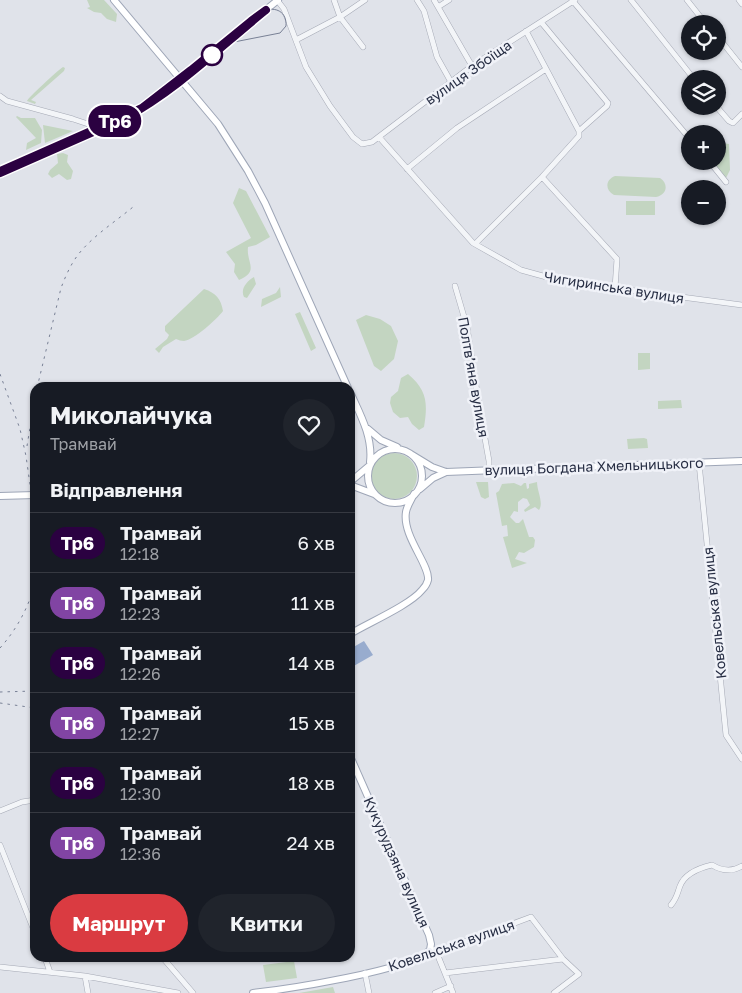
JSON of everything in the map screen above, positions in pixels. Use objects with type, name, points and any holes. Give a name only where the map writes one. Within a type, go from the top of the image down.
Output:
[{"type":"main road","points":[[114,0],[218,124],[248,171],[265,203],[345,382]]},
{"type":"main road","points":[[0,172],[142,109],[278,0]]},
{"type":"main road","points":[[355,403],[366,428],[371,448],[368,472],[369,484],[375,494]]},
{"type":"main road","points":[[355,486],[375,494],[384,501],[397,503],[409,499],[420,486],[422,473],[418,461],[409,453],[380,440],[366,428]]},
{"type":"main road","points":[[355,479],[383,451],[394,448],[400,449]]},
{"type":"main road","name":"вулиця Богдана Хмельницького","points":[[409,453],[432,467],[446,472]]},
{"type":"main road","name":"вулиця Богдана Хмельницького","points":[[415,493],[433,478],[446,472],[742,461]]},
{"type":"main road","points":[[355,631],[412,599],[426,585],[428,580],[426,572],[408,532],[406,522],[406,512],[415,493]]},
{"type":"main road","points":[[0,496],[30,495]]},
{"type":"main road","name":"Кукурудзяна вулиця","points":[[355,767],[429,935],[430,950]]},
{"type":"main road","name":"Ковельська вулиця","points":[[253,993],[365,974],[419,959],[430,950]]},
{"type":"street","points":[[278,0],[284,9],[296,40],[340,17],[365,0]]},
{"type":"street","points":[[334,0],[340,17],[363,47]]},
{"type":"street","points":[[417,0],[424,11],[437,57],[451,82]]},
{"type":"street","points":[[434,0],[472,66]]},
{"type":"street","points":[[438,7],[449,0]]},
{"type":"street","points":[[573,0],[681,128]]},
{"type":"street","name":"вулиця Збоїща","points":[[296,40],[306,67],[330,106],[352,137],[362,144],[372,142],[472,66],[573,0]]},
{"type":"street","points":[[631,0],[687,70]]},
{"type":"street","points":[[687,0],[699,15]]},
{"type":"street","points":[[739,0],[742,4]]},
{"type":"street","points":[[541,22],[608,103],[579,131]]},
{"type":"street","points":[[475,244],[542,177],[579,136],[579,131],[526,31]]},
{"type":"street","points":[[726,47],[742,67]]},
{"type":"street","points":[[407,169],[457,128],[546,69]]},
{"type":"street","points":[[0,96],[7,101],[100,128]]},
{"type":"street","points":[[723,115],[728,121],[733,123],[742,114]]},
{"type":"street","name":"Чигиринська вулиця","points":[[379,137],[475,244],[522,270],[561,281],[742,305]]},
{"type":"street","points":[[716,170],[724,180]]},
{"type":"street","points":[[542,177],[617,259],[616,288]]},
{"type":"street","name":"Полтвʼяна вулиця","points":[[455,286],[467,327],[489,470]]},
{"type":"street","name":"Ковельська вулиця","points":[[698,463],[726,736],[742,758]]},
{"type":"street","points":[[0,811],[30,801]]},
{"type":"street","points":[[0,845],[30,920]]},
{"type":"street","points":[[671,904],[676,898],[680,885],[695,870],[712,865],[720,869],[733,870],[742,866]]},
{"type":"street","name":"Ковельська вулиця","points":[[430,950],[445,948],[531,917],[563,959]]},
{"type":"street","name":"Кукурудзяна вулиця","points":[[430,950],[438,956],[454,993]]},
{"type":"street","points":[[445,973],[563,959],[579,974],[554,993]]},
{"type":"street","points":[[46,962],[50,972]]},
{"type":"street","points":[[166,962],[194,993]]},
{"type":"street","points":[[0,967],[86,976],[178,993]]},
{"type":"street","points":[[365,974],[369,993]]},
{"type":"street","points":[[86,976],[88,993]]},
{"type":"street","points":[[435,993],[450,986]]},
{"type":"green space","points":[[87,0],[104,0],[117,14],[116,22],[107,19],[101,13],[87,8],[90,7]]},
{"type":"green space","points":[[63,67],[65,68],[64,71],[31,100],[36,102],[35,104],[27,101],[43,84]]},
{"type":"green space","points":[[17,116],[21,118],[35,118],[42,130],[41,143],[26,150],[27,143],[36,138]]},
{"type":"green space","points":[[43,125],[73,131],[45,143]]},
{"type":"green space","points":[[726,144],[729,144],[730,170],[726,178],[719,170],[726,170]]},
{"type":"green space","points":[[63,153],[68,155],[67,162],[73,171],[71,179],[67,180],[59,174],[52,178],[48,174],[58,163],[57,154]]},
{"type":"green space","points":[[615,176],[660,178],[665,183],[666,189],[663,194],[656,197],[614,195],[607,185],[609,180]]},
{"type":"green space","points":[[239,188],[246,191],[270,237],[248,247],[251,270],[245,277],[239,280],[234,272],[235,264],[226,252],[251,238],[233,203]]},
{"type":"green space","points":[[626,201],[655,201],[655,215],[626,215]]},
{"type":"green space","points":[[254,277],[256,284],[247,298],[244,297],[243,291],[245,286]]},
{"type":"green space","points":[[280,287],[281,297],[261,307],[262,299],[276,293]]},
{"type":"green space","points":[[204,289],[212,292],[217,297],[223,311],[211,324],[193,337],[184,341],[176,339],[163,347],[159,353],[155,349],[169,335],[165,331],[165,326]]},
{"type":"green space","points":[[300,312],[316,348],[311,351],[295,314]]},
{"type":"green space","points":[[366,315],[380,319],[391,326],[398,341],[394,359],[381,371],[374,366],[356,320]]},
{"type":"green space","points":[[638,353],[650,353],[650,369],[638,370]]},
{"type":"green space","points":[[408,374],[419,386],[425,398],[424,427],[419,430],[408,417],[400,418],[393,412],[390,403],[391,397],[398,391],[401,378]]},
{"type":"green space","points":[[681,400],[682,408],[658,409],[658,401]]},
{"type":"green space","points":[[627,439],[647,439],[648,448],[628,449]]},
{"type":"green space","points":[[399,453],[403,454],[413,463],[416,467],[416,485],[407,495],[399,499],[389,499],[381,495],[372,485],[371,471],[375,463],[385,454]]},
{"type":"green space","points":[[476,482],[488,482],[489,497],[485,499],[481,497]]},
{"type":"green space","points":[[537,482],[541,500],[539,510],[535,507],[525,512],[524,510],[530,505],[527,499],[523,498],[518,502],[518,512],[514,511],[510,517],[516,523],[523,519],[529,537],[533,537],[535,540],[534,547],[524,553],[519,552],[515,559],[527,563],[512,568],[503,537],[508,536],[507,525],[502,526],[496,493],[502,484],[514,483],[521,486],[526,483],[527,489],[529,484]]},
{"type":"green space","points":[[294,962],[297,978],[266,982],[263,965]]},
{"type":"green space","points":[[333,987],[335,993],[299,993]]},
{"type":"water","points":[[364,641],[373,655],[355,665],[355,646]]},
{"type":"tram line","points":[[0,171],[141,108],[263,11],[272,9],[280,11],[285,17],[286,26],[280,33],[234,42],[224,46],[168,91],[132,116],[0,174]]},
{"type":"tram line","name":"Тр6","points":[[0,171],[142,108],[266,10],[142,109],[0,173]]},
{"type":"railway","points":[[38,382],[61,288],[70,268],[78,254],[88,244],[133,207]]},
{"type":"railway","points":[[0,374],[20,429],[30,484]]},
{"type":"railway","points":[[27,446],[30,428]]},
{"type":"railway","points":[[0,648],[12,633],[30,598]]},
{"type":"railway","points":[[0,692],[30,691]]},
{"type":"railway","points":[[0,703],[30,707]]}]
